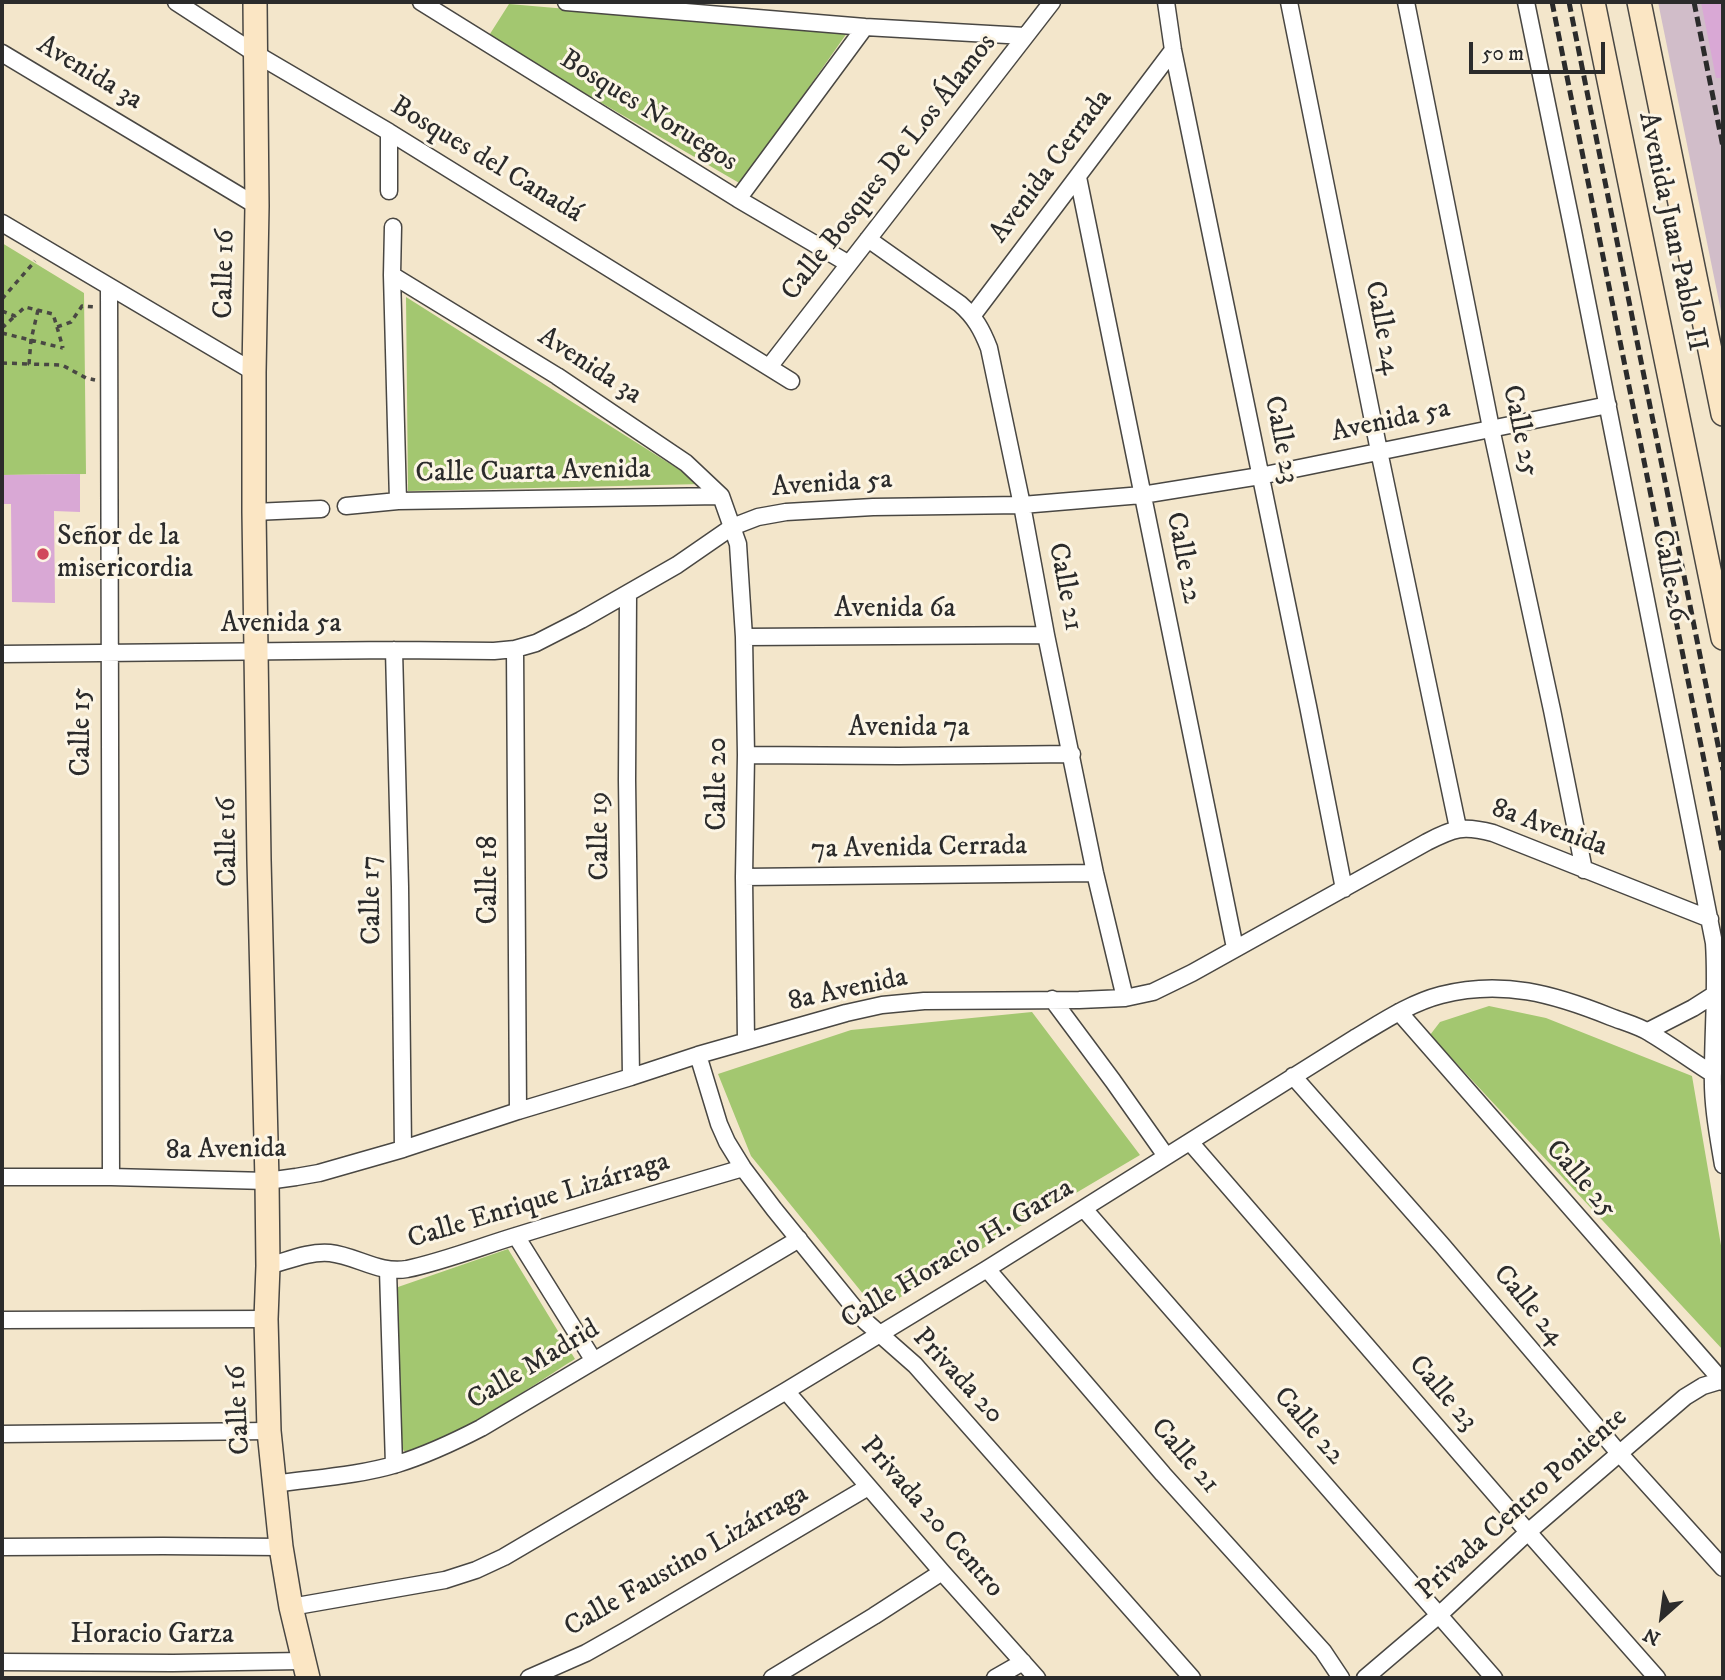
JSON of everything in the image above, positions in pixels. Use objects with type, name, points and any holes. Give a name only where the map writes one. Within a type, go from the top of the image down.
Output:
[{"type":"street","name":"Bosques del Canadá","points":[[176,2],[256,54],[389,132],[791,381]]},
{"type":"street","name":"Calle 16","points":[[255,2],[257,206],[254,512],[269,1431],[281,1547],[291,1607],[306,1670]]},
{"type":"street","name":"Bosques Noruegos","points":[[421,2],[738,199],[849,264]]},
{"type":"street","points":[[566,2],[680,7],[865,27],[1025,36]]},
{"type":"street","name":"Calle Bosques De Los Álamos","points":[[769,367],[1052,2]]},
{"type":"street","name":"Calle 23","points":[[1167,2],[1173,50],[1344,889]]},
{"type":"street","name":"Calle 24","points":[[1289,2],[1458,828]]},
{"type":"street","name":"Calle 25","points":[[1406,2],[1491,428],[1584,870]]},
{"type":"street","name":"Calle 26","points":[[1526,2],[1710,919],[1716,967],[1714,1107],[1723,1165]]},
{"type":"street","name":"Avenida Juan Pablo II","points":[[1593,2],[1723,638]]},
{"type":"street","name":"Avenida Juan Pablo II","points":[[1639,2],[1723,414]]},
{"type":"street","points":[[738,199],[865,27]]},
{"type":"street","name":"Avenida Cerrada","points":[[972,315],[1173,50]]},
{"type":"street","name":"Avenida 3a","points":[[2,53],[257,206]]},
{"type":"street","points":[[389,132],[389,191]]},
{"type":"street","name":"Calle 22","points":[[1078,177],[1235,948]]},
{"type":"street","points":[[2,223],[254,372]]},
{"type":"street","points":[[393,227],[398,501]]},
{"type":"street","name":"Calle 21","points":[[868,239],[953,298],[972,315],[982,329],[989,348],[1046,635],[1125,998]]},
{"type":"street","name":"Avenida 3a","points":[[392,275],[557,376],[687,463],[721,496],[733,527]]},
{"type":"street","name":"Calle 15","points":[[109,288],[111,1177]]},
{"type":"street","name":"Avenida 5a","points":[[2,654],[394,650],[494,652],[515,649],[536,643],[628,594],[733,527],[758,517],[786,512],[873,507],[1022,505],[1142,495],[1260,476],[1608,405]]},
{"type":"street","name":"Calle Cuarta Avenida","points":[[346,506],[398,501],[721,496]]},
{"type":"street","points":[[254,512],[321,509]]},
{"type":"street","name":"Calle 20","points":[[733,527],[738,544],[744,637],[746,1041]]},
{"type":"street","name":"Calle 19","points":[[628,594],[627,780],[631,1077]]},
{"type":"street","name":"Avenida 6a","points":[[744,637],[1046,635]]},
{"type":"street","name":"Calle 18","points":[[515,649],[517,1111]]},
{"type":"street","name":"Calle 17","points":[[394,650],[403,1149]]},
{"type":"street","name":"Avenida 7a","points":[[746,755],[1072,754]]},
{"type":"street","name":"8a Avenida","points":[[2,1178],[111,1177],[267,1181],[319,1173],[698,1055],[882,1005],[924,1001],[1125,998],[1153,992],[1192,973],[1426,842],[1458,828],[1475,828],[1493,833],[1710,919]]},
{"type":"street","name":"7a Avenida Cerrada","points":[[744,877],[1096,873]]},
{"type":"street","name":"Calle Horacio H. Garza","points":[[291,1607],[445,1580],[504,1557],[987,1269],[1399,1012],[1438,996],[1475,988],[1508,988],[1558,998],[1648,1031],[1713,1074]]},
{"type":"street","points":[[1648,1031],[1715,994]]},
{"type":"street","points":[[1052,999],[1166,1156]]},
{"type":"street","name":"Calle 25","points":[[1399,1012],[1722,1381]]},
{"type":"street","name":"Privada 20","points":[[698,1055],[719,1124],[743,1168],[851,1306],[878,1335],[915,1365],[1192,1678]]},
{"type":"street","name":"Calle 24","points":[[1293,1076],[1619,1453],[1723,1568]]},
{"type":"street","name":"Calle 23","points":[[1190,1142],[1657,1678]]},
{"type":"street","name":"Calle Enrique Lizárraga","points":[[268,1266],[327,1252],[388,1270],[403,1270],[743,1168]]},
{"type":"street","name":"Calle 22","points":[[1084,1209],[1494,1678]]},
{"type":"street","points":[[516,1236],[594,1361]]},
{"type":"street","name":"Calle Madrid","points":[[274,1483],[357,1473],[426,1455],[481,1428],[799,1239]]},
{"type":"street","name":"Calle 21","points":[[987,1269],[1163,1474],[1323,1651],[1341,1678]]},
{"type":"street","points":[[388,1270],[394,1465]]},
{"type":"street","points":[[2,1320],[266,1319]]},
{"type":"street","name":"Privada Centro Poniente","points":[[1366,1678],[1528,1532],[1685,1397],[1703,1386],[1722,1381]]},
{"type":"street","name":"Privada 20 Centro","points":[[786,1391],[1037,1678]]},
{"type":"street","points":[[2,1434],[269,1431]]},
{"type":"street","name":"Calle Faustino Lizárraga","points":[[529,1678],[586,1653],[868,1487]]},
{"type":"street","points":[[2,1548],[281,1547]]},
{"type":"street","points":[[772,1678],[942,1572]]},
{"type":"street","name":"Horacio Garza","points":[[2,1662],[173,1663],[306,1670]]},
{"type":"street","points":[[995,1678],[1023,1662]]},
{"type":"path","points":[[2,299],[46,249]]},
{"type":"path","points":[[57,327],[71,322],[82,306],[109,307]]},
{"type":"path","points":[[25,307],[38,310],[53,314],[63,348],[2,330],[25,307]]},
{"type":"path","points":[[29,363],[38,310]]},
{"type":"path","points":[[2,311],[15,316]]},
{"type":"path","points":[[2,363],[62,365],[86,378],[109,382]]},
{"type":"shaded area","points":[[1658,2],[1723,2],[1723,321]]},
{"type":"green space","points":[[509,4],[847,33],[741,184],[488,37]]},
{"type":"green space","points":[[2,243],[84,293],[86,474],[2,475]]},
{"type":"green space","points":[[406,297],[702,484],[408,491]]},
{"type":"green space","points":[[1489,1006],[1546,1018],[1692,1076],[1723,1257],[1723,1350],[1430,1035],[1440,1022]]},
{"type":"green space","points":[[1032,1012],[1140,1155],[877,1311],[751,1156],[718,1074],[851,1030]]},
{"type":"green space","points":[[508,1249],[575,1359],[439,1441],[404,1451],[399,1443],[398,1287]]},
{"type":"building","points":[[1701,2],[1723,2],[1723,78],[1716,78]]},
{"type":"building","points":[[80,474],[80,512],[54,511],[55,603],[12,602],[11,504],[2,504],[2,475]]},
{"type":"railway","points":[[1552,2],[1723,855]]},
{"type":"railway","points":[[1569,2],[1723,770]]},
{"type":"railway","points":[[1694,2],[1723,147]]},
{"type":"place","name":"Señor de la misericordia","points":[[43,554]]}]
